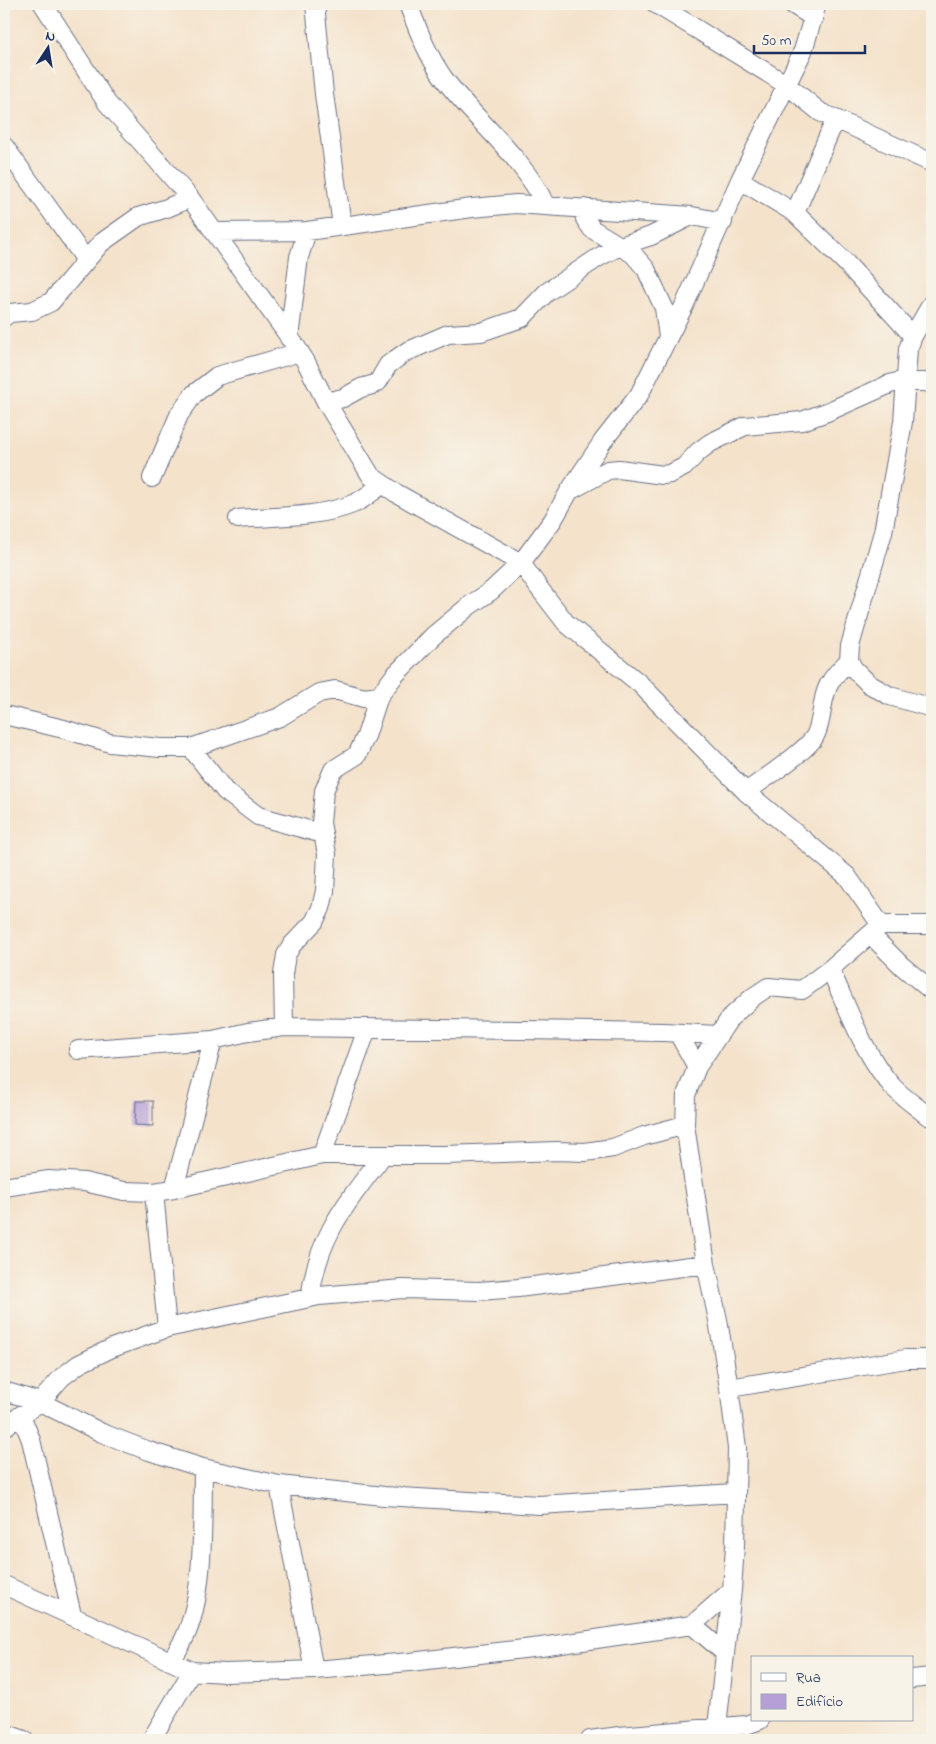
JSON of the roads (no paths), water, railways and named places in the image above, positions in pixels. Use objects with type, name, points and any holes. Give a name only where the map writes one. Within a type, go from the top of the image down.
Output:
[{"type":"street","points":[[42,4],[107,103],[190,198],[294,345],[371,476],[382,485],[521,563],[566,623],[640,684],[746,792],[847,876],[876,930],[902,966],[932,991]]},
{"type":"street","points":[[315,4],[324,94],[342,226]]},
{"type":"street","points":[[408,4],[423,43],[445,79],[522,168],[546,206]]},
{"type":"street","points":[[656,4],[787,85],[804,100],[835,120],[932,163]]},
{"type":"street","points":[[284,1027],[283,974],[286,955],[292,944],[314,922],[326,891],[327,854],[321,823],[324,791],[333,770],[357,755],[366,736],[379,696],[395,675],[433,636],[469,606],[491,591],[521,563],[553,520],[602,441],[639,395],[723,222],[740,180],[803,52],[815,11],[792,4]]},
{"type":"street","points":[[795,213],[835,120]]},
{"type":"street","points":[[4,146],[86,260]]},
{"type":"street","points":[[740,180],[795,213],[844,260],[914,336]]},
{"type":"street","points":[[4,317],[10,313],[32,311],[51,302],[101,243],[138,217],[190,198]]},
{"type":"street","points":[[214,232],[307,231],[472,208],[516,204],[692,216],[723,222]]},
{"type":"street","points":[[584,208],[585,219],[592,229],[633,254],[646,269],[664,308],[668,337]]},
{"type":"street","points":[[326,402],[343,398],[361,388],[378,382],[388,365],[396,359],[406,352],[443,336],[481,332],[522,318],[547,292],[599,256],[620,246],[651,236],[692,216]]},
{"type":"street","points":[[294,345],[299,257],[307,231]]},
{"type":"street","points":[[932,303],[908,349],[903,422],[883,532],[850,646],[849,660],[853,668],[869,684],[890,696],[932,708]]},
{"type":"street","points":[[152,478],[179,416],[194,394],[217,376],[294,345]]},
{"type":"street","points":[[570,490],[608,470],[619,469],[663,475],[670,474],[684,466],[710,443],[746,426],[802,421],[890,384],[905,380],[932,383]]},
{"type":"street","points":[[238,519],[312,514],[332,510],[354,503],[382,485]]},
{"type":"street","points":[[746,792],[801,751],[814,737],[821,721],[830,681],[849,660]]},
{"type":"street","points":[[4,715],[64,729],[110,743],[160,748],[191,748],[280,717],[319,693],[335,690],[364,698],[379,696]]},
{"type":"street","points":[[191,748],[225,791],[258,816],[323,834]]},
{"type":"street","points":[[712,1733],[732,1590],[737,1448],[729,1388],[718,1320],[706,1264],[685,1125],[686,1095],[697,1067],[717,1035],[730,1018],[764,989],[772,986],[802,990],[876,930],[932,925]]},
{"type":"street","points":[[830,969],[873,1060],[893,1086],[928,1116],[932,1117]]},
{"type":"street","points":[[78,1050],[213,1040],[248,1032],[284,1027],[717,1035]]},
{"type":"street","points":[[322,1155],[367,1029]]},
{"type":"street","points":[[678,1033],[697,1067]]},
{"type":"street","points":[[174,1189],[213,1040]]},
{"type":"street","points":[[4,1187],[49,1180],[84,1182],[124,1191],[154,1192],[322,1155],[585,1152],[613,1148],[644,1136],[685,1125]]},
{"type":"street","points":[[310,1298],[312,1277],[320,1252],[332,1225],[382,1155]]},
{"type":"street","points":[[154,1192],[167,1328]]},
{"type":"street","points":[[4,1427],[40,1402],[62,1377],[79,1364],[112,1348],[167,1328],[310,1298],[403,1289],[479,1291],[706,1264]]},
{"type":"street","points":[[729,1388],[906,1359],[932,1360]]},
{"type":"street","points":[[4,1391],[40,1402],[117,1439],[148,1451],[202,1468],[279,1485],[393,1497],[539,1505],[736,1493]]},
{"type":"street","points":[[21,1415],[31,1440],[72,1615]]},
{"type":"street","points":[[171,1661],[184,1640],[196,1598],[200,1572],[202,1468]]},
{"type":"street","points":[[279,1485],[314,1670]]},
{"type":"street","points":[[4,1585],[192,1671],[225,1673],[314,1670],[410,1662],[541,1647],[692,1625],[732,1590]]},
{"type":"street","points":[[692,1625],[724,1653]]},
{"type":"street","points":[[151,1740],[192,1671]]},
{"type":"street","points":[[914,1679],[932,1676]]},
{"type":"street","points":[[590,1740],[712,1733],[754,1722]]},
{"type":"street","points":[[4,1733],[24,1740]]}]
